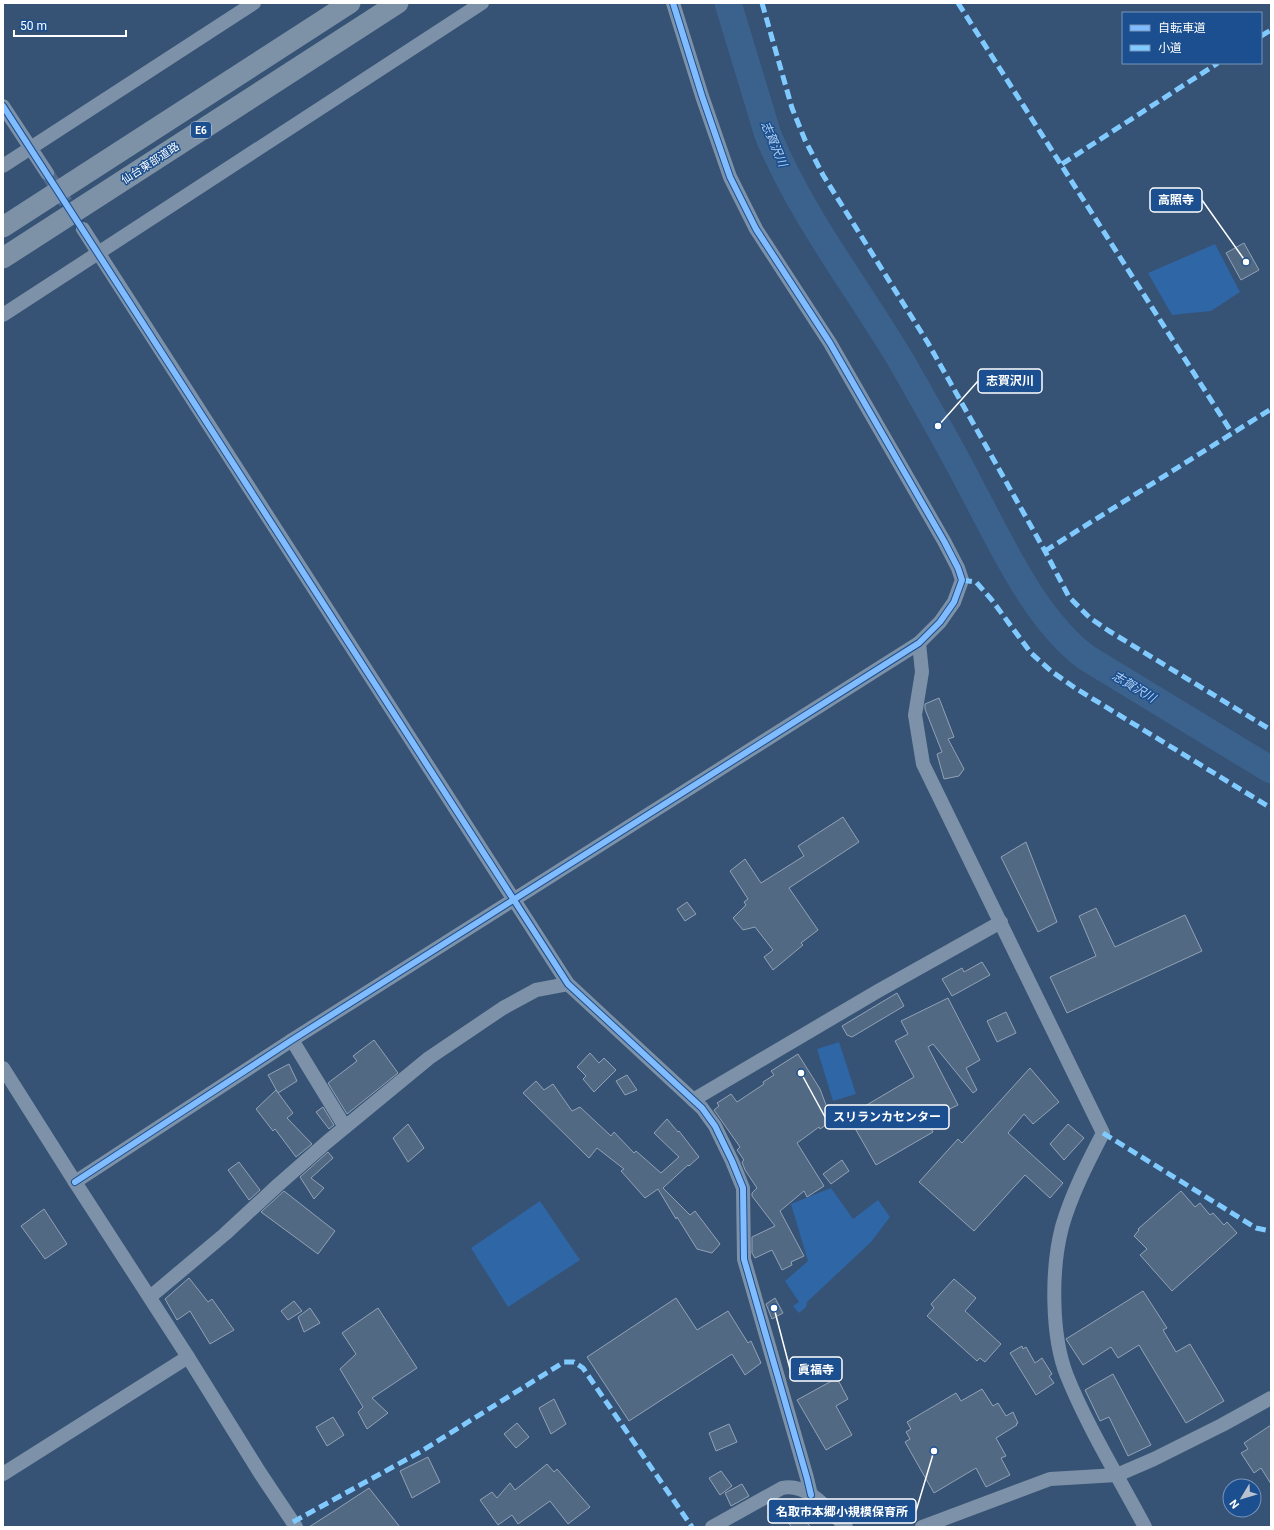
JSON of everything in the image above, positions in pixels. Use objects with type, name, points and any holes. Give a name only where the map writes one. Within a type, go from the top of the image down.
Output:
[{"type":"highway","name":"E6","points":[[3,227],[350,3]]},
{"type":"highway","name":"仙台東部道路","points":[[3,258],[398,3]]},
{"type":"street","points":[[3,166],[254,3]]},
{"type":"street","points":[[3,315],[482,3]]},
{"type":"street","points":[[75,1182],[292,1040],[918,644],[940,622],[954,602],[962,580],[958,568],[944,541],[830,343],[756,229],[730,177],[702,96],[673,3]]},
{"type":"street","points":[[3,106],[47,173]]},
{"type":"street","points":[[83,229],[515,899],[568,984],[702,1108],[715,1126],[743,1188],[744,1259],[807,1478],[810,1494]]},
{"type":"street","points":[[918,644],[922,672],[915,715],[923,764],[1103,1133],[1082,1172],[1062,1227],[1055,1276],[1057,1339],[1066,1375],[1084,1413],[1145,1527]]},
{"type":"street","points":[[693,1100],[871,995],[1001,922]]},
{"type":"street","points":[[150,1297],[225,1234],[278,1185],[345,1127],[428,1058],[503,1008],[536,990],[568,984]]},
{"type":"street","points":[[292,1040],[345,1127]]},
{"type":"street","points":[[3,1068],[150,1297],[260,1473],[296,1527]]},
{"type":"street","points":[[3,1474],[188,1357]]},
{"type":"street","points":[[922,1527],[1050,1479],[1117,1475],[1154,1459],[1222,1425],[1271,1398]]},
{"type":"street","points":[[712,1527],[782,1488],[789,1487],[797,1488],[810,1494],[846,1527]]},
{"type":"shaded area","points":[[1215,244],[1240,292],[1211,311],[1172,315],[1148,273]]},
{"type":"shaded area","points":[[839,1042],[856,1094],[833,1101],[817,1049]]},
{"type":"shaded area","points":[[831,1188],[853,1219],[878,1200],[890,1217],[871,1242],[807,1302],[806,1307],[799,1313],[793,1306],[799,1302],[785,1281],[808,1261],[791,1204]]},
{"type":"shaded area","points":[[540,1201],[580,1260],[508,1307],[471,1248]]},
{"type":"building","points":[[1244,243],[1259,270],[1241,280],[1226,253]]},
{"type":"building","points":[[939,698],[954,737],[948,739],[964,769],[959,776],[944,779],[937,754],[942,752],[925,709],[925,704]]},
{"type":"building","points":[[843,817],[859,842],[789,888],[818,930],[801,943],[803,945],[773,970],[764,957],[773,950],[755,927],[743,930],[733,918],[746,905],[744,902],[748,899],[730,871],[745,859],[761,883],[804,856],[798,846]]},
{"type":"building","points":[[1026,842],[1057,922],[1038,932],[1001,857]]},
{"type":"building","points":[[687,902],[696,914],[685,921],[677,909]]},
{"type":"building","points":[[1096,908],[1115,947],[1185,915],[1202,951],[1067,1013],[1050,977],[1096,956],[1079,916]]},
{"type":"building","points":[[982,962],[990,975],[952,996],[942,979],[962,968],[964,972]]},
{"type":"building","points":[[897,993],[904,1006],[852,1037],[847,1035],[842,1026]]},
{"type":"building","points":[[948,998],[980,1060],[966,1068],[977,1090],[973,1093],[933,1044],[928,1047],[958,1105],[927,1120],[933,1132],[876,1165],[848,1116],[914,1077],[895,1041],[908,1034],[901,1021]]},
{"type":"building","points":[[1006,1012],[1016,1033],[997,1042],[987,1021]]},
{"type":"building","points":[[374,1040],[398,1073],[347,1114],[328,1083],[357,1061],[353,1056]]},
{"type":"building","points":[[590,1053],[599,1063],[604,1058],[616,1070],[594,1092],[583,1079],[586,1076],[577,1067]]},
{"type":"building","points":[[798,1054],[820,1089],[832,1121],[820,1129],[819,1127],[797,1143],[824,1186],[807,1197],[804,1191],[780,1211],[804,1256],[791,1262],[792,1265],[782,1270],[772,1250],[755,1258],[752,1253],[752,1237],[775,1226],[752,1196],[752,1193],[757,1188],[745,1170],[742,1162],[744,1160],[737,1150],[740,1147],[714,1110],[719,1106],[717,1103],[731,1094],[737,1102],[764,1084],[763,1082],[774,1075],[771,1071]]},
{"type":"building","points":[[289,1064],[297,1081],[278,1093],[268,1075]]},
{"type":"building","points":[[1030,1068],[1059,1102],[1033,1124],[1024,1114],[1008,1133],[1063,1183],[1050,1198],[1025,1175],[974,1231],[919,1182],[958,1139],[962,1143]]},
{"type":"building","points":[[627,1075],[637,1090],[625,1095],[616,1081]]},
{"type":"building","points":[[536,1081],[544,1090],[553,1084],[572,1111],[580,1107],[611,1136],[614,1132],[634,1153],[636,1151],[661,1173],[679,1157],[654,1133],[667,1119],[678,1132],[679,1131],[699,1157],[663,1188],[690,1215],[695,1211],[720,1244],[712,1253],[697,1249],[677,1217],[676,1219],[658,1189],[645,1198],[621,1171],[624,1169],[597,1148],[589,1158],[523,1093]]},
{"type":"building","points":[[276,1090],[293,1113],[287,1118],[312,1144],[296,1157],[275,1129],[273,1131],[256,1109]]},
{"type":"building","points":[[323,1107],[334,1125],[329,1129],[316,1112]]},
{"type":"building","points":[[408,1124],[424,1148],[408,1162],[393,1138]]},
{"type":"building","points":[[1068,1124],[1084,1138],[1064,1160],[1050,1144]]},
{"type":"building","points":[[328,1152],[333,1158],[311,1178],[324,1188],[314,1199],[300,1177]]},
{"type":"building","points":[[842,1160],[849,1171],[831,1184],[823,1174]]},
{"type":"building","points":[[239,1162],[260,1190],[249,1200],[228,1170]]},
{"type":"building","points":[[284,1191],[335,1231],[318,1254],[261,1212]]},
{"type":"building","points":[[1181,1191],[1195,1207],[1200,1203],[1210,1215],[1213,1213],[1224,1225],[1227,1222],[1237,1233],[1172,1291],[1140,1255],[1147,1249],[1134,1236],[1139,1230],[1138,1229]]},
{"type":"building","points":[[44,1209],[67,1244],[45,1259],[21,1226]]},
{"type":"building","points":[[189,1278],[208,1302],[212,1299],[234,1330],[210,1344],[190,1311],[177,1320],[165,1299]]},
{"type":"building","points":[[954,1279],[976,1298],[965,1311],[1001,1344],[985,1362],[980,1358],[977,1361],[927,1316],[934,1308],[931,1304]]},
{"type":"building","points":[[1143,1291],[1167,1328],[1163,1330],[1176,1352],[1190,1344],[1224,1401],[1186,1423],[1139,1345],[1118,1358],[1111,1347],[1083,1365],[1066,1339]]},
{"type":"building","points":[[676,1298],[697,1330],[728,1311],[748,1343],[751,1341],[761,1363],[745,1375],[732,1354],[629,1421],[587,1357]]},
{"type":"building","points":[[775,1298],[783,1313],[772,1319],[766,1304]]},
{"type":"building","points":[[294,1301],[302,1311],[288,1320],[281,1311]]},
{"type":"building","points":[[310,1308],[320,1323],[304,1332],[298,1317]]},
{"type":"building","points":[[378,1308],[417,1368],[372,1398],[388,1413],[367,1429],[358,1412],[363,1407],[340,1369],[356,1354],[342,1333]]},
{"type":"building","points":[[1022,1346],[1023,1349],[1026,1347],[1035,1363],[1042,1358],[1052,1374],[1049,1376],[1054,1383],[1036,1395],[1010,1353]]},
{"type":"building","points":[[1113,1374],[1151,1445],[1128,1456],[1109,1417],[1100,1421],[1085,1390]]},
{"type":"building","points":[[837,1378],[848,1399],[836,1406],[852,1435],[826,1450],[797,1400]]},
{"type":"building","points":[[982,1389],[993,1406],[998,1403],[1006,1416],[1013,1412],[1018,1423],[996,1438],[1006,1456],[1001,1458],[1010,1475],[986,1487],[976,1468],[934,1493],[905,1442],[910,1439],[906,1432],[911,1429],[907,1422],[956,1393],[961,1401]]},
{"type":"building","points":[[554,1399],[566,1424],[551,1434],[539,1408]]},
{"type":"building","points":[[333,1417],[344,1435],[327,1446],[316,1427]]},
{"type":"building","points":[[517,1423],[529,1437],[516,1448],[504,1434]]},
{"type":"building","points":[[729,1424],[737,1442],[716,1451],[709,1433]]},
{"type":"building","points":[[1271,1425],[1271,1484],[1261,1468],[1254,1473],[1241,1453],[1248,1449],[1244,1443]]},
{"type":"building","points":[[428,1457],[440,1482],[412,1498],[400,1471]]},
{"type":"building","points":[[547,1464],[554,1472],[557,1469],[590,1507],[568,1524],[550,1501],[518,1524],[512,1515],[498,1525],[480,1500],[492,1492],[497,1498],[510,1483],[515,1490]]},
{"type":"building","points":[[721,1471],[732,1486],[720,1495],[709,1478]]},
{"type":"building","points":[[742,1484],[749,1496],[731,1506],[725,1493]]},
{"type":"building","points":[[369,1488],[400,1527],[309,1527],[334,1511]]},
{"type":"building","points":[[788,1503],[811,1527],[792,1527],[778,1512]]},
{"type":"waterway","name":"志賀沢川","points":[[728,3],[768,135],[797,195],[831,252],[903,364],[948,443],[1008,558],[1036,603],[1052,624],[1087,658],[1271,770]]},
{"type":"tunnel","points":[[47,173],[83,229]]},
{"type":"marked path","points":[[762,3],[792,108],[805,140],[823,175],[928,343],[1045,551],[1069,597],[1090,618],[1109,631],[1271,730]]},
{"type":"marked path","points":[[958,3],[1232,433]]},
{"type":"marked path","points":[[1262,35],[1271,30]]},
{"type":"marked path","points":[[1062,164],[1216,64]]},
{"type":"marked path","points":[[1045,551],[1271,409]]},
{"type":"marked path","points":[[962,580],[976,582],[991,599],[1031,653],[1051,671],[1075,688],[1271,808]]},
{"type":"marked path","points":[[1103,1133],[1256,1228],[1271,1231]]},
{"type":"marked path","points":[[293,1522],[420,1452],[564,1362],[574,1362],[583,1368],[692,1527]]},
{"type":"cycle path","points":[[75,1182],[292,1040],[919,643],[940,622],[954,602],[962,580],[958,568],[944,541],[830,343],[756,229],[730,177],[702,96],[673,3]]},
{"type":"cycle path","points":[[3,106],[568,984],[702,1108],[715,1126],[743,1188],[744,1259],[811,1495]]},
{"type":"place","name":"高照寺","points":[[1246,262]]},
{"type":"place","name":"志賀沢川","points":[[938,426]]},
{"type":"place","name":"スリランカセンター","points":[[801,1073]]},
{"type":"place","name":"眞福寺","points":[[774,1308]]},
{"type":"place","name":"名取市本郷小規模保育所","points":[[934,1451]]}]
